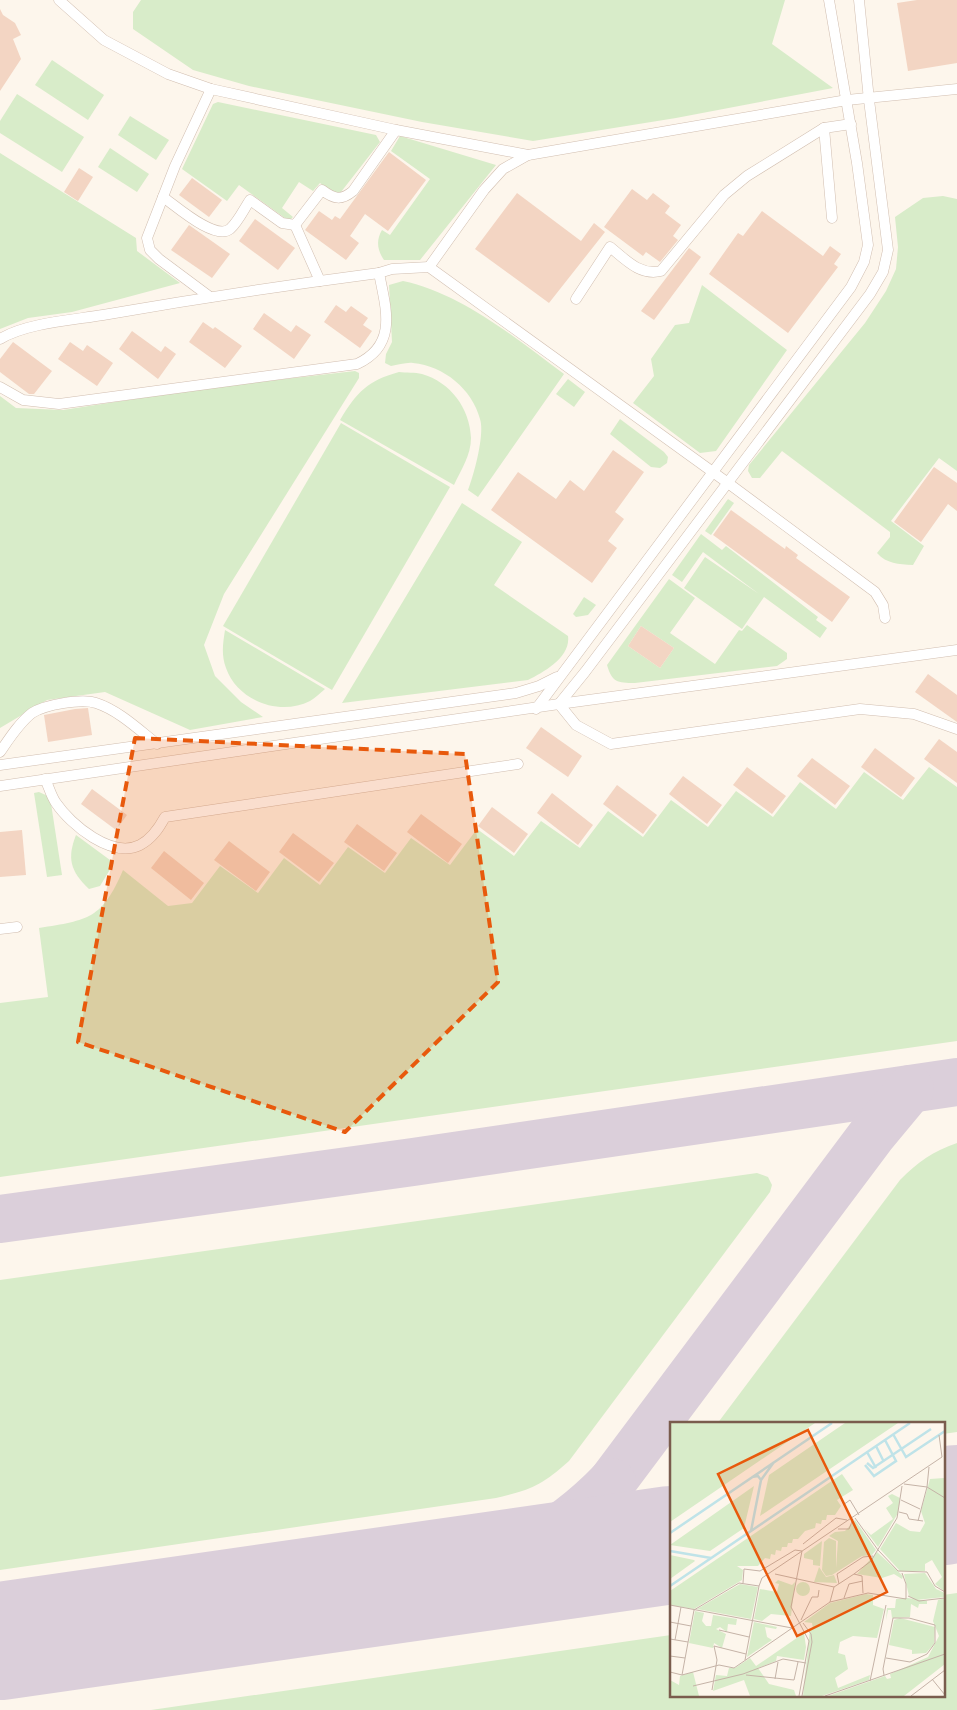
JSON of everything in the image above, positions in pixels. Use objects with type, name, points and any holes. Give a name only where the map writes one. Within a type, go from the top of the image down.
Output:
[{"type":"lane","points":[[59,0],[104,40],[168,74],[211,89],[396,130],[528,155]]},
{"type":"lane","points":[[536,709],[851,287],[864,262],[868,245],[851,124],[829,0]]},
{"type":"lane","points":[[559,704],[870,294],[883,272],[888,250],[869,100],[859,0]]},
{"type":"lane","points":[[210,297],[150,250],[147,238],[211,89]]},
{"type":"lane","points":[[429,268],[484,190],[503,169],[528,155],[847,100],[869,100],[957,89]]},
{"type":"lane","points":[[576,299],[610,247],[641,271],[651,273],[661,271],[724,195],[747,176],[824,128],[851,124]]},
{"type":"lane","points":[[824,128],[832,218]]},
{"type":"lane","points":[[295,225],[322,190],[334,199],[344,198],[353,191],[396,130]]},
{"type":"lane","points":[[163,197],[209,229],[221,232],[230,229],[250,200],[282,223],[295,225]]},
{"type":"lane","points":[[295,225],[320,281]]},
{"type":"lane","points":[[0,339],[10,332],[45,325],[210,297],[379,273],[392,269],[429,268],[728,482],[875,592],[883,605],[885,618]]},
{"type":"lane","points":[[0,387],[23,400],[59,404],[357,364],[370,358],[385,338],[386,308],[379,273]]},
{"type":"lane","points":[[0,786],[536,709],[559,704],[957,650]]},
{"type":"lane","points":[[570,663],[585,672]]},
{"type":"lane","points":[[0,765],[516,693],[539,686],[560,676]]},
{"type":"lane","points":[[0,752],[10,736],[33,713],[65,702],[95,702],[122,717],[157,744]]},
{"type":"lane","points":[[559,704],[576,725],[611,744],[860,709],[914,714],[957,729]]},
{"type":"lane","points":[[45,779],[55,802],[67,817],[93,836],[110,845],[124,848],[140,845],[156,832],[165,817],[518,764]]},
{"type":"lane","points":[[0,929],[17,927]]},
{"type":"highlighted area","points":[[135,738],[465,754],[498,982],[345,1132],[78,1042]]},
{"type":"green space","points":[[141,0],[785,0],[772,44],[833,88],[676,118],[533,141],[422,122],[249,86],[193,70],[133,29],[133,12]]},
{"type":"green space","points":[[52,60],[104,95],[88,120],[35,85]]},
{"type":"green space","points":[[17,94],[84,137],[62,172],[0,133],[0,121]]},
{"type":"green space","points":[[218,102],[376,135],[380,142],[341,192],[335,194],[320,183],[313,191],[299,182],[282,208],[293,217],[289,221],[239,185],[227,201],[182,169],[213,104]]},
{"type":"green space","points":[[130,116],[169,140],[156,160],[118,135]]},
{"type":"green space","points":[[400,136],[496,165],[420,260],[384,260],[379,249],[378,241],[382,230],[390,235],[430,179],[391,151]]},
{"type":"green space","points":[[110,148],[149,174],[137,192],[98,167]]},
{"type":"green space","points":[[0,153],[136,238],[137,251],[180,283],[72,312],[28,318],[0,329]]},
{"type":"green space","points":[[943,196],[957,199],[957,471],[939,458],[891,521],[924,546],[913,565],[893,563],[877,553],[890,537],[890,532],[782,451],[760,478],[752,478],[748,471],[749,465],[865,323],[886,291],[896,269],[898,247],[895,217],[923,198]]},
{"type":"green space","points":[[403,281],[425,287],[467,306],[508,332],[564,374],[478,497],[468,490],[476,465],[481,434],[480,419],[471,398],[455,381],[435,369],[413,363],[391,366],[385,363],[386,354],[392,342],[389,285]]},
{"type":"green space","points":[[702,285],[787,350],[716,451],[700,453],[633,403],[654,376],[651,359],[675,325],[689,323]]},
{"type":"green space","points":[[355,371],[359,373],[359,378],[224,594],[204,645],[215,676],[241,702],[263,717],[190,730],[105,692],[47,700],[0,728],[0,396],[16,408],[63,410],[206,388]]},
{"type":"green space","points":[[399,372],[419,373],[441,383],[457,398],[467,416],[471,444],[454,485],[340,420],[352,402],[364,389],[379,379]]},
{"type":"green space","points":[[568,379],[585,392],[574,407],[556,394]]},
{"type":"green space","points":[[620,419],[664,452],[668,457],[667,463],[660,468],[651,467],[610,434]]},
{"type":"green space","points":[[341,423],[450,487],[332,690],[223,626]]},
{"type":"green space","points":[[728,499],[734,503],[711,535],[705,531]]},
{"type":"green space","points":[[462,503],[522,542],[494,585],[568,636],[568,644],[565,651],[555,663],[528,680],[342,703]]},
{"type":"green space","points":[[701,534],[722,550],[726,546],[818,617],[816,620],[827,628],[820,638],[764,597],[742,629],[684,588],[705,557],[759,594],[703,552],[682,582],[672,575]]},
{"type":"green space","points":[[669,579],[695,598],[670,633],[715,664],[739,630],[742,631],[747,625],[787,653],[787,659],[777,666],[635,683],[624,683],[616,680],[611,675],[607,665]],"holes":[[[641,626],[674,648],[660,668],[628,646]]]},
{"type":"green space","points":[[584,597],[596,605],[588,615],[576,617],[573,614]]},
{"type":"green space","points":[[225,630],[325,689],[310,701],[285,707],[273,706],[249,697],[231,679],[224,663],[223,644]]},
{"type":"green space","points":[[929,767],[957,787],[957,1041],[0,1177],[0,1003],[48,997],[39,928],[82,919],[92,914],[108,899],[123,870],[168,906],[192,903],[220,866],[258,893],[284,858],[320,885],[348,847],[385,873],[411,838],[450,865],[477,829],[514,856],[541,821],[580,848],[608,811],[643,837],[671,800],[708,827],[736,791],[773,817],[800,782],[836,809],[864,772],[903,800]]},
{"type":"green space","points":[[39,792],[50,797],[62,875],[47,877],[34,793]]},
{"type":"green space","points":[[76,835],[114,863],[100,886],[89,889],[74,870],[71,857]]},
{"type":"green space","points":[[957,1143],[957,1432],[944,1434],[944,1422],[718,1422],[900,1180],[926,1158]]},
{"type":"green space","points":[[757,1173],[768,1177],[772,1185],[770,1192],[569,1461],[551,1476],[536,1485],[496,1498],[0,1570],[0,1280]]},
{"type":"green space","points":[[957,1593],[957,1710],[151,1710],[670,1635],[670,1698],[944,1698],[944,1595]]},
{"type":"building","points":[[917,0],[957,0],[957,63],[908,71],[897,3]]},
{"type":"building","points":[[0,9],[3,15],[15,23],[21,35],[13,39],[21,59],[0,91]]},
{"type":"building","points":[[389,152],[426,180],[388,231],[365,214],[350,236],[359,243],[346,260],[305,230],[319,211],[332,220],[335,216],[340,219]]},
{"type":"building","points":[[79,168],[93,177],[78,201],[64,192]]},
{"type":"building","points":[[192,178],[222,200],[209,217],[179,195]]},
{"type":"building","points":[[632,189],[647,200],[653,193],[670,206],[665,213],[681,225],[673,236],[678,240],[660,262],[646,252],[643,256],[604,227]]},
{"type":"building","points":[[517,193],[581,241],[594,223],[605,232],[549,303],[475,249]]},
{"type":"building","points":[[762,211],[823,256],[830,246],[841,254],[834,264],[838,267],[788,333],[709,274],[738,233],[743,236]]},
{"type":"building","points":[[255,219],[295,248],[278,270],[239,241]]},
{"type":"building","points":[[189,225],[230,254],[212,278],[171,250]]},
{"type":"building","points":[[689,248],[701,257],[654,320],[641,311]]},
{"type":"building","points":[[336,305],[346,312],[351,306],[368,318],[363,325],[372,331],[360,348],[324,322]]},
{"type":"building","points":[[264,313],[291,332],[296,325],[311,335],[294,359],[253,329]]},
{"type":"building","points":[[203,322],[213,329],[215,327],[242,346],[225,368],[189,342]]},
{"type":"building","points":[[132,331],[161,352],[165,346],[176,354],[158,379],[119,349]]},
{"type":"building","points":[[13,342],[52,371],[34,394],[29,394],[0,372],[0,359]]},
{"type":"building","points":[[70,342],[83,351],[87,345],[113,363],[97,386],[58,359]]},
{"type":"building","points":[[613,450],[644,472],[615,512],[624,519],[608,541],[617,548],[592,583],[491,510],[518,472],[556,499],[570,480],[584,491]]},
{"type":"building","points":[[934,467],[957,483],[957,511],[948,504],[921,542],[894,522]]},
{"type":"building","points":[[731,510],[785,549],[786,546],[798,555],[796,558],[850,597],[832,622],[713,535]]},
{"type":"building","points":[[641,626],[674,648],[660,668],[628,646]]},
{"type":"building","points":[[928,674],[957,695],[957,722],[915,692]]},
{"type":"building","points":[[88,708],[92,735],[48,742],[44,715]]},
{"type":"building","points":[[541,727],[582,756],[568,777],[526,748]]},
{"type":"building","points":[[939,739],[957,752],[957,783],[924,759]]},
{"type":"building","points":[[875,748],[915,778],[901,797],[861,767]]},
{"type":"building","points":[[812,758],[850,786],[835,805],[797,776]]},
{"type":"building","points":[[747,767],[786,796],[772,814],[733,785]]},
{"type":"building","points":[[683,776],[722,805],[707,824],[669,794]]},
{"type":"building","points":[[617,785],[657,815],[643,834],[603,804]]},
{"type":"building","points":[[92,789],[127,815],[116,830],[81,804]]},
{"type":"building","points":[[552,793],[593,825],[578,845],[537,813]]},
{"type":"building","points":[[492,807],[528,834],[514,853],[478,826]]},
{"type":"building","points":[[421,814],[462,844],[448,863],[407,832]]},
{"type":"building","points":[[357,824],[397,853],[384,871],[344,842]]},
{"type":"building","points":[[22,830],[26,875],[0,877],[0,832]]},
{"type":"building","points":[[293,833],[334,863],[319,882],[279,852]]},
{"type":"building","points":[[229,841],[270,872],[256,891],[214,860]]},
{"type":"building","points":[[164,851],[204,883],[191,900],[151,868]]},
{"type":"taxiway","points":[[0,1219],[413,1162],[957,1082]]},
{"type":"taxiway","points":[[670,1545],[642,1540],[623,1530],[613,1511],[612,1482],[871,1136],[910,1089]]},
{"type":"taxiway","points":[[425,1580],[487,1564],[521,1550],[563,1525],[612,1482]]},
{"type":"runway","points":[[944,1506],[957,1504]]},
{"type":"runway","points":[[0,1641],[670,1545]]}]
